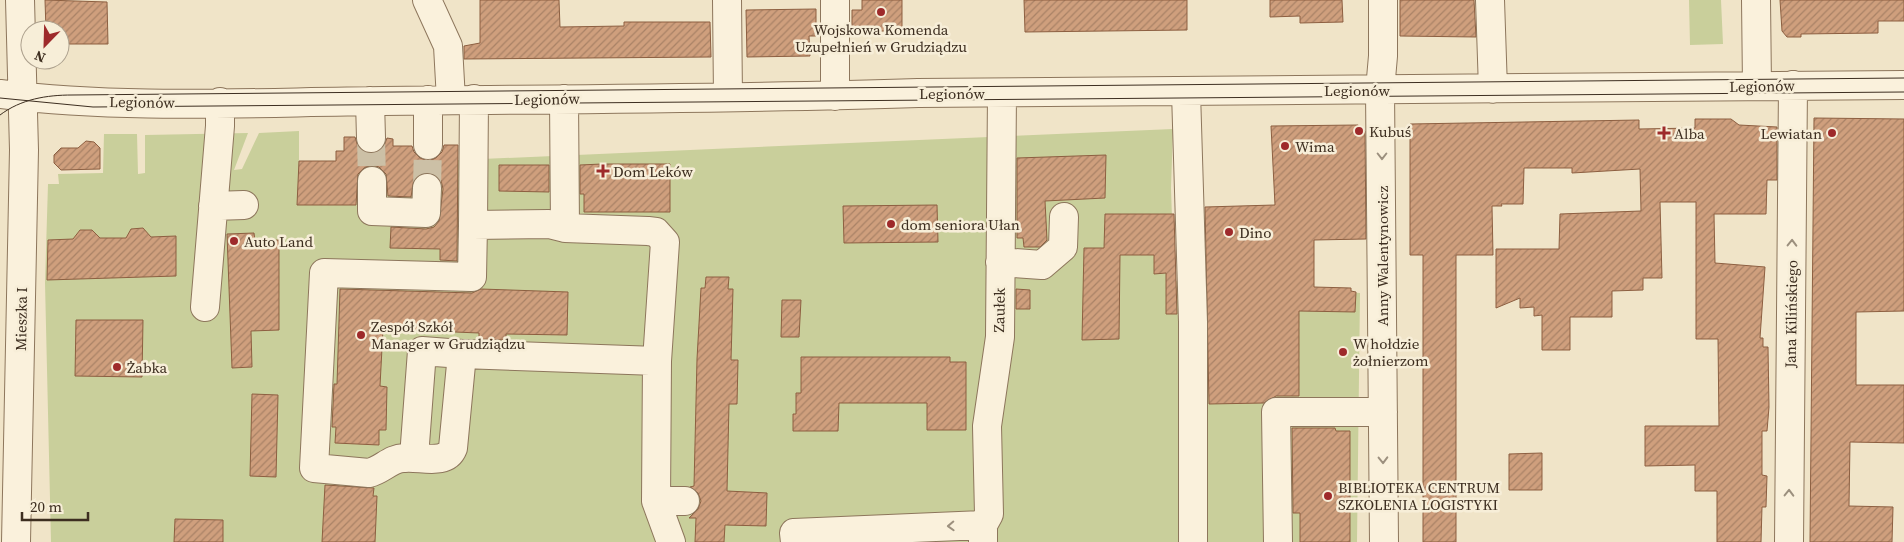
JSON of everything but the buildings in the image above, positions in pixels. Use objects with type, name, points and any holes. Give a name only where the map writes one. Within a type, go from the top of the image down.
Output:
[{"type":"street","name":"Mieszka I","points":[[16,542],[12,95],[20,0]]},
{"type":"street","points":[[427,0],[448,46],[451,100],[473,225],[472,277],[324,273],[314,468],[369,473],[378,471],[400,458],[443,459],[451,454],[462,354]]},
{"type":"street","points":[[727,0],[728,97]]},
{"type":"street","points":[[835,0],[835,96]]},
{"type":"street","name":"Anny Walentynowicz","points":[[1382,0],[1383,56],[1380,90],[1384,542]]},
{"type":"street","points":[[1490,0],[1493,89]]},
{"type":"street","points":[[1756,0],[1757,86]]},
{"type":"street","name":"Jana Kilińskiego","points":[[1789,542],[1793,85]]},
{"type":"street","name":"Legionów","points":[[12,95],[72,101],[220,102],[1904,85]]},
{"type":"street","points":[[1186,92],[1193,322],[1193,542]]},
{"type":"street","name":"Zaułek","points":[[795,537],[983,534],[989,514],[987,426],[1000,337],[1002,93]]},
{"type":"street","points":[[564,99],[564,228]]},
{"type":"street","points":[[428,145],[451,100]]},
{"type":"street","points":[[370,101],[371,138]]},
{"type":"street","points":[[204,307],[220,126],[220,102]]},
{"type":"street","points":[[372,180],[372,211],[426,213],[427,188]]},
{"type":"street","points":[[213,206],[244,205]]},
{"type":"street","points":[[1000,262],[1042,266],[1063,247],[1064,217]]},
{"type":"street","points":[[473,225],[549,224],[564,228],[648,231],[656,232],[662,237],[665,242],[657,361],[656,501],[671,542]]},
{"type":"street","points":[[414,457],[422,351],[657,361]]},
{"type":"street","points":[[1278,542],[1276,412],[1383,412]]},
{"type":"street","points":[[656,501],[685,501]]},
{"type":"green space","points":[[1689,0],[1721,0],[1723,44],[1690,45]]},
{"type":"green space","points":[[1173,129],[1171,188],[1174,281],[1360,293],[1357,542],[51,542],[45,283],[48,184],[59,184],[58,174],[103,173],[104,134],[137,134],[138,174],[145,173],[145,135],[248,133],[234,170],[242,169],[259,133],[299,131],[299,167]]},
{"type":"tunnel","points":[[371,138],[372,181]]},
{"type":"tunnel","points":[[427,188],[428,145]]},
{"type":"tram line","points":[[0,115],[17,105],[34,99],[72,95],[1904,78]]},
{"type":"tram line","points":[[0,98],[93,107],[1904,92]]},
{"type":"place","name":"Wojskowa Komenda Uzupełnień w Grudziądzu","points":[[881,12]]},
{"type":"place","name":"Kubuś","points":[[1359,131]]},
{"type":"place","name":"Alba","points":[[1664,133]]},
{"type":"place","name":"Lewiatan","points":[[1832,133]]},
{"type":"place","name":"Wima","points":[[1285,146]]},
{"type":"place","name":"Dom Leków","points":[[603,171]]},
{"type":"place","name":"dom seniora Ułan","points":[[891,224]]},
{"type":"place","name":"Dino","points":[[1229,232]]},
{"type":"place","name":"Auto Land","points":[[234,241]]},
{"type":"place","name":"Zespół Szkół Manager w Grudziądzu","points":[[361,335]]},
{"type":"place","name":"W hołdzie żołnierzom","points":[[1343,352]]},
{"type":"place","name":"Żabka","points":[[117,367]]},
{"type":"place","name":"BIBLIOTEKA CENTRUM SZKOLENIA LOGISTYKI","points":[[1328,496]]}]
